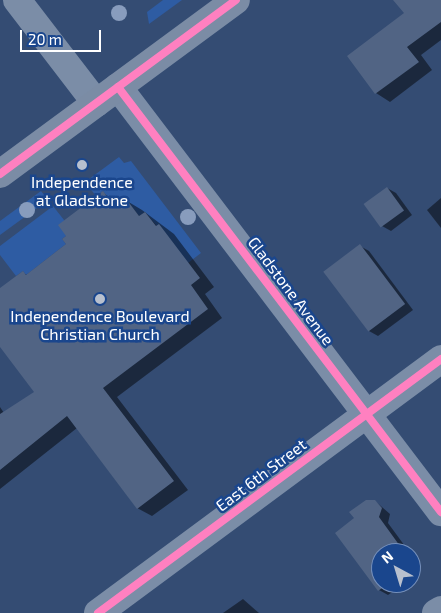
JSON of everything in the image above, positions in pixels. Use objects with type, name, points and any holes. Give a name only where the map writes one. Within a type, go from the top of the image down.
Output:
[{"type":"main road","points":[[0,174],[236,0]]},
{"type":"street","points":[[17,0],[96,103]]},
{"type":"street","name":"Gladstone Avenue","points":[[118,87],[441,512]]},
{"type":"street","name":"East 6th Street","points":[[98,613],[441,359]]},
{"type":"street","points":[[436,613],[441,610]]},
{"type":"shaded area","points":[[163,0],[182,0],[149,24],[147,12]]},
{"type":"shaded area","points":[[119,157],[124,163],[131,161],[201,253],[188,263],[145,212],[139,216],[127,200],[120,205],[115,199],[111,202],[103,191],[96,196],[85,182]]},
{"type":"shaded area","points":[[41,191],[48,200],[0,235],[0,221]]},
{"type":"shaded area","points":[[53,206],[64,220],[66,236],[62,239],[66,244],[26,275],[23,271],[16,276],[0,255],[0,246]]},
{"type":"building","points":[[393,0],[441,0],[441,22],[407,47],[419,62],[375,94],[347,56],[404,13]]},
{"type":"building","points":[[387,187],[404,210],[381,228],[364,204]]},
{"type":"building","name":"Independence Boulevard Christian Church","points":[[103,191],[111,202],[115,199],[120,205],[127,200],[139,216],[145,212],[156,226],[159,224],[200,278],[191,285],[208,309],[103,388],[174,481],[137,509],[67,416],[0,470],[0,414],[34,392],[0,347],[0,288],[23,271],[26,275],[66,244],[62,239],[66,236],[58,225]]},
{"type":"building","points":[[360,244],[405,304],[368,332],[323,272]]},
{"type":"building","points":[[366,500],[375,500],[382,508],[379,517],[398,543],[371,543],[371,582],[335,533],[354,518],[349,512]]},
{"type":"cycle path","points":[[0,174],[236,0]]},
{"type":"cycle path","points":[[118,87],[441,512]]},
{"type":"cycle path","points":[[98,613],[441,359]]},
{"type":"place","name":"Independence at Gladstone","points":[[82,165]]},
{"type":"place","name":"Independence Boulevard Christian Church","points":[[100,299]]}]
